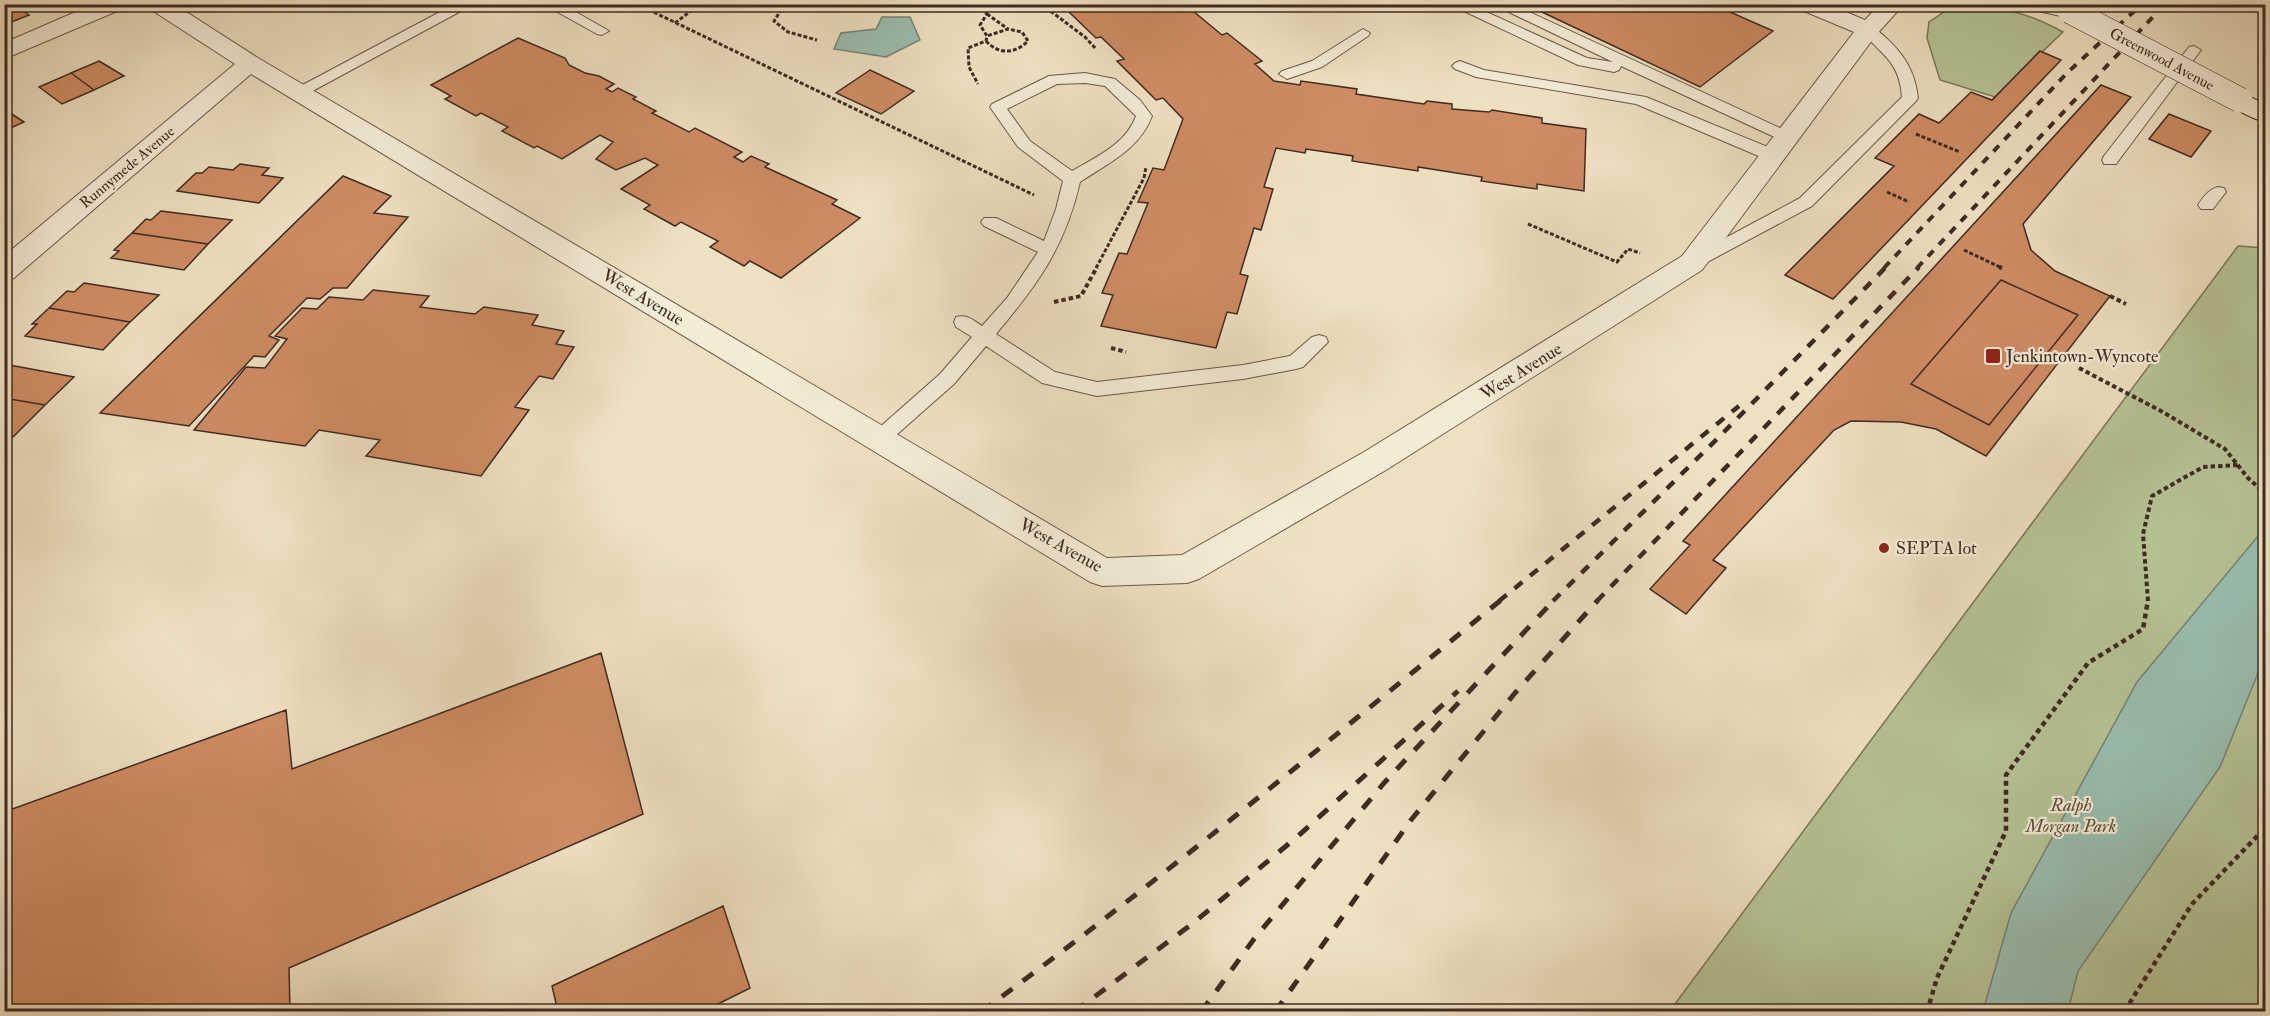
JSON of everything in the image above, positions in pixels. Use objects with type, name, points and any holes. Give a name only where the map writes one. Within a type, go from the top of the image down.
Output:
[{"type":"street","points":[[4,52],[114,4]]},
{"type":"street","name":"West Avenue","points":[[158,4],[250,63],[1102,572],[1187,569],[1375,461],[1692,263],[1868,30],[1891,7]]},
{"type":"street","points":[[1807,4],[1868,30]]},
{"type":"street","points":[[1891,7],[1912,4]]},
{"type":"street","name":"Greenwood Avenue","points":[[2037,4],[2064,8],[2265,115]]},
{"type":"street","name":"Runnymede Avenue","points":[[4,271],[250,63]]},
{"type":"lane","points":[[300,92],[467,4]]},
{"type":"lane","points":[[550,4],[602,31]]},
{"type":"lane","points":[[1456,4],[1583,62],[1643,73]]},
{"type":"lane","points":[[1499,4],[1643,73],[1781,147]]},
{"type":"lane","points":[[1692,263],[1806,202],[1910,98],[1910,80],[1899,57],[1868,30]]},
{"type":"lane","points":[[1287,74],[1317,64],[1363,33]]},
{"type":"lane","points":[[2110,160],[2194,50]]},
{"type":"lane","points":[[1460,66],[1481,74],[1640,100],[1781,147]]},
{"type":"lane","points":[[879,438],[947,379],[1014,302],[1049,250],[1065,209],[1072,179],[1128,141],[1142,128],[1144,116],[1134,103],[1110,82],[1085,78],[1054,79],[998,107],[1024,144],[1072,179]]},
{"type":"lane","points":[[990,222],[1049,250]]},
{"type":"lane","points":[[963,322],[1049,378],[1097,389],[1243,372],[1296,362],[1319,342]]},
{"type":"path","points":[[675,23],[700,4]]},
{"type":"path","points":[[785,4],[774,21],[778,26],[801,38],[817,40]]},
{"type":"path","points":[[976,4],[1008,29],[1022,32],[1028,41],[1023,48],[1010,52],[999,51],[986,41]]},
{"type":"path","points":[[1041,4],[1084,37],[1100,54]]},
{"type":"path","points":[[643,7],[1065,209]]},
{"type":"path","points":[[986,41],[987,36],[980,25],[987,14]]},
{"type":"path","points":[[987,36],[1008,29]]},
{"type":"path","points":[[986,41],[968,48],[967,61],[972,77],[998,107]]},
{"type":"path","points":[[1915,134],[1960,152]]},
{"type":"path","points":[[1047,304],[1067,297],[1081,296],[1144,178],[1148,156]]},
{"type":"path","points":[[1887,192],[1909,202]]},
{"type":"path","points":[[1528,224],[1617,262],[1628,249]]},
{"type":"path","points":[[1964,250],[2002,268]]},
{"type":"path","points":[[2110,296],[2126,304]]},
{"type":"path","points":[[1111,348],[1128,352]]},
{"type":"path","points":[[2079,368],[2161,411],[2225,449],[2265,494]]},
{"type":"path","points":[[1927,1011],[1937,978],[2006,831],[2006,775],[2088,663],[2143,629],[2148,601],[2143,534],[2152,496],[2165,486],[2203,467],[2238,465]]},
{"type":"path","points":[[2127,1011],[2129,1004],[2192,904],[2265,827]]},
{"type":"green space","points":[[1974,5],[2020,14],[2063,32],[1995,97],[1940,80],[1927,38],[1929,22],[1947,10]]},
{"type":"green space","name":"Ralph Morgan Park","points":[[2238,246],[2265,248],[2265,1011],[1669,1012]]},
{"type":"shaded area","points":[[882,17],[910,17],[920,40],[886,57],[834,49],[841,33],[876,29]]},
{"type":"shaded area","points":[[2265,532],[2265,661],[2260,668],[2220,767],[2078,971],[2068,1011],[1983,1011],[2011,913],[2137,682],[2258,536]]},
{"type":"building","points":[[4,4],[13,4],[29,15],[4,25]]},
{"type":"building","points":[[611,4],[639,4],[631,10]]},
{"type":"building","points":[[1071,4],[1193,4],[1187,6],[1222,35],[1227,33],[1262,61],[1255,64],[1274,81],[1300,85],[1301,81],[1357,89],[1356,94],[1424,104],[1427,101],[1452,104],[1452,109],[1489,112],[1492,110],[1542,118],[1542,123],[1586,129],[1584,191],[1537,184],[1537,189],[1481,181],[1482,177],[1418,167],[1418,171],[1352,161],[1353,156],[1306,149],[1305,153],[1276,148],[1264,187],[1273,189],[1261,230],[1254,228],[1240,274],[1248,276],[1237,314],[1227,312],[1216,348],[1101,326],[1113,295],[1102,293],[1119,253],[1127,254],[1148,203],[1138,202],[1153,168],[1164,170],[1183,119],[1163,98],[1156,100],[1117,61],[1124,59],[1101,37],[1096,38],[1067,10],[1074,8]]},
{"type":"building","points":[[1525,4],[1712,4],[1773,31],[1700,87]]},
{"type":"building","points":[[518,38],[565,58],[569,65],[585,73],[599,76],[614,84],[606,89],[612,92],[618,88],[636,97],[633,99],[656,111],[652,113],[689,132],[695,128],[742,152],[734,157],[743,162],[751,156],[769,164],[765,167],[837,200],[832,204],[860,218],[781,278],[750,261],[744,266],[710,247],[718,241],[681,222],[675,226],[644,209],[650,205],[621,189],[658,165],[645,158],[616,170],[596,159],[613,142],[600,135],[562,159],[537,146],[534,148],[502,131],[508,127],[481,113],[476,116],[445,99],[451,96],[431,85]]},
{"type":"building","points":[[2040,51],[2061,60],[1833,299],[1785,275],[1894,166],[1875,158],[1919,114],[1939,123],[1971,92],[1992,100]]},
{"type":"building","points":[[99,61],[124,76],[94,90],[71,73]]},
{"type":"building","points":[[870,70],[914,91],[881,114],[836,93]]},
{"type":"building","points":[[71,73],[94,90],[62,104],[39,87]]},
{"type":"building","points":[[2101,85],[2131,97],[2023,224],[2031,250],[2055,271],[2110,296],[1986,456],[1936,429],[1901,422],[1851,421],[1834,430],[1713,560],[1726,568],[1686,614],[1650,589],[1690,545],[1683,541]]},
{"type":"building","points":[[4,109],[24,122],[4,131]]},
{"type":"building","points":[[2169,114],[2211,131],[2191,157],[2149,139]]},
{"type":"building","points":[[240,164],[269,168],[262,175],[283,178],[259,203],[177,191],[196,173],[202,173],[209,167],[233,170]]},
{"type":"building","points":[[343,176],[391,196],[374,213],[408,217],[347,288],[333,288],[320,299],[307,298],[269,336],[279,340],[265,357],[254,356],[189,426],[100,413]]},
{"type":"building","points":[[161,211],[232,220],[208,244],[132,233],[146,219],[151,220]]},
{"type":"building","points":[[132,233],[208,244],[184,270],[111,258],[119,251],[114,250]]},
{"type":"building","points":[[2001,280],[2078,315],[1989,425],[1911,384]]},
{"type":"building","points":[[84,283],[159,295],[130,322],[49,308],[67,291],[74,292]]},
{"type":"building","points":[[373,290],[429,296],[420,307],[475,314],[484,307],[538,315],[532,325],[564,331],[556,344],[574,347],[553,379],[539,376],[515,407],[529,410],[481,476],[366,456],[380,440],[319,430],[305,446],[194,430],[246,367],[265,368],[287,339],[275,336],[302,308],[317,309],[329,297],[363,300]]},
{"type":"building","points":[[49,308],[130,322],[103,350],[25,336],[37,324],[32,324]]},
{"type":"building","points":[[4,364],[74,377],[45,405],[4,398]]},
{"type":"building","points":[[4,398],[45,405],[13,437],[4,436]]},
{"type":"building","points":[[601,653],[643,814],[289,968],[290,1012],[4,1012],[4,812],[286,710],[292,769]]},
{"type":"building","points":[[723,906],[750,988],[702,1012],[558,1012],[552,986]]},
{"type":"railway","points":[[1884,268],[2067,73],[2142,4]]},
{"type":"railway","points":[[1917,268],[2165,4]]},
{"type":"railway","points":[[1554,600],[1886,267]]},
{"type":"railway","points":[[1597,601],[1919,267]]},
{"type":"railway","points":[[1499,601],[1739,406]]},
{"type":"railway","points":[[981,1012],[1179,861],[1501,600]]},
{"type":"railway","points":[[1201,1012],[1254,939],[1384,783],[1554,600]]},
{"type":"railway","points":[[1275,1012],[1411,820],[1515,693],[1598,600]]},
{"type":"railway","points":[[1074,1012],[1192,924],[1297,837],[1458,691]]},
{"type":"place","name":"Jenkintown-Wyncote","points":[[1993,356]]},
{"type":"place","name":"SEPTA lot","points":[[1884,548]]}]
